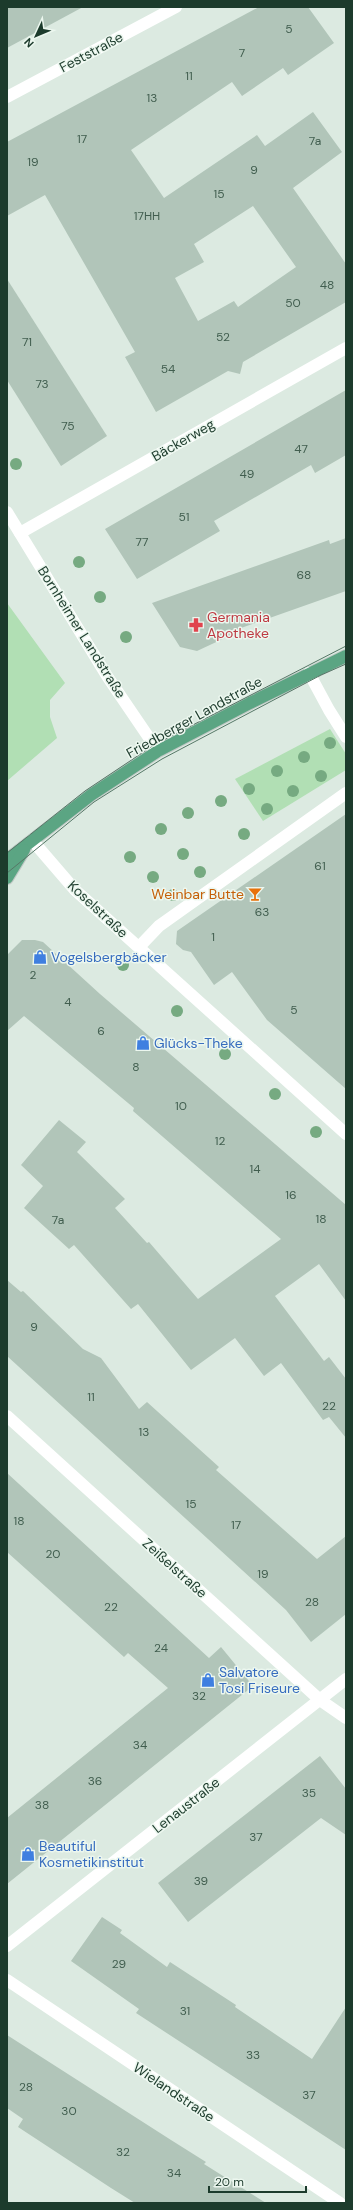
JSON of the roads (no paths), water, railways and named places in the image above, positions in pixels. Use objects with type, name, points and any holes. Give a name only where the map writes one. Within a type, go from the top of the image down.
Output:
[{"type":"main road","name":"Friedberger Landstraße","points":[[7,860],[91,795],[158,751],[346,656]]},
{"type":"main road","points":[[7,878],[32,840]]},
{"type":"street","name":"Feststraße","points":[[7,97],[176,7]]},
{"type":"street","name":"Bäckerweg","points":[[20,533],[346,348]]},
{"type":"street","name":"Bornheimer Landstraße","points":[[7,512],[108,676],[158,751]]},
{"type":"street","points":[[310,673],[329,710],[346,737]]},
{"type":"street","points":[[139,947],[159,926],[346,793]]},
{"type":"street","name":"Koselstraße","points":[[32,840],[75,890],[346,1134]]},
{"type":"street","name":"Zeißelstraße","points":[[7,1416],[320,1700],[346,1718]]},
{"type":"street","name":"Lenaustraße","points":[[7,1946],[346,1679]]},
{"type":"street","name":"Wielandstraße","points":[[7,1980],[340,2203]]},
{"type":"tram line","points":[[7,853],[85,791],[154,745],[346,646]]},
{"type":"tram line","points":[[7,873],[94,802],[162,759],[321,675],[346,664]]},
{"type":"place","name":"Germania Apotheke","points":[[196,625]]},
{"type":"place","name":"Weinbar Butte","points":[[255,894]]},
{"type":"place","name":"Vogelsbergbäcker","points":[[40,957]]},
{"type":"place","name":"Glücks-Theke","points":[[143,1043]]},
{"type":"place","name":"Salvatore Tosi Friseure","points":[[208,1680]]},
{"type":"place","name":"Beautiful Kosmetikinstitut","points":[[28,1854]]}]
